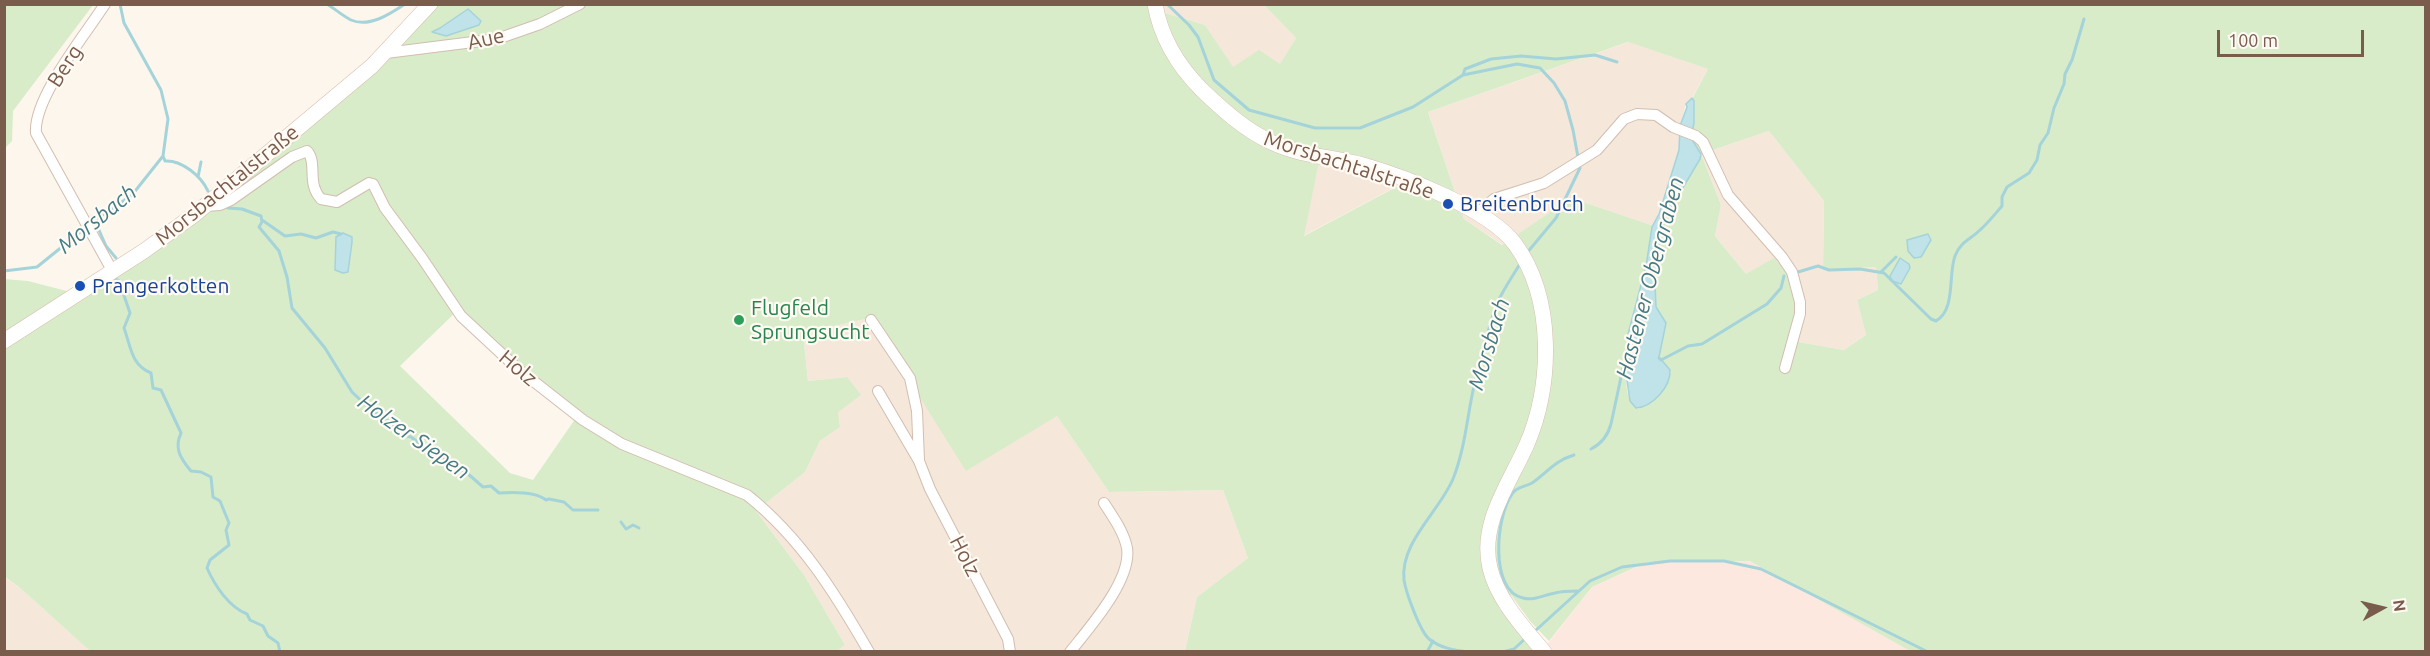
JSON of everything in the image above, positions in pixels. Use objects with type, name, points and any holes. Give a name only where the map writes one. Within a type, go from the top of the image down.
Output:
[{"type":"main road","name":"Morsbachtalstraße","points":[[4,342],[113,272],[205,206],[386,53],[430,4]]},
{"type":"main road","name":"Morsbachtalstraße","points":[[1155,7],[1161,32],[1181,65],[1214,101],[1250,131],[1297,152],[1362,165],[1407,180],[1477,214],[1502,231],[1516,246],[1526,265],[1540,303],[1546,367],[1543,394],[1527,444],[1502,492],[1491,529],[1488,552],[1490,568],[1497,586],[1534,640]]},
{"type":"street","name":"Berg","points":[[105,4],[52,84],[40,107],[35,123],[36,133],[113,272]]},
{"type":"street","name":"Aue","points":[[386,53],[497,39],[540,24],[580,4]]},
{"type":"street","points":[[1477,214],[1494,199],[1516,190],[1539,186],[1585,157],[1602,145],[1624,119],[1637,114],[1656,115],[1696,136],[1708,150],[1720,182],[1728,195],[1782,256],[1792,272],[1799,294],[1800,314],[1785,368]]},
{"type":"street","name":"Holz","points":[[205,206],[220,205],[231,200],[292,157],[307,151],[312,156],[312,182],[321,199],[337,202],[369,183],[373,184],[385,208],[422,258],[451,304],[487,341],[518,369],[603,434],[747,495],[760,505],[816,565],[869,651]]},
{"type":"street","name":"Holz","points":[[871,320],[910,378],[917,411],[919,461]]},
{"type":"street","name":"Holz","points":[[878,391],[919,461],[930,489],[1008,639],[1010,651]]},
{"type":"street","points":[[1070,651],[1099,615],[1122,576],[1127,560],[1128,551],[1122,534],[1104,503]]},
{"type":"shaded area","points":[[1150,5],[1264,5],[1296,38],[1280,65],[1232,67],[1205,25],[1150,9]]},
{"type":"shaded area","points":[[1629,42],[1708,69],[1692,98],[1686,104],[1680,126],[1679,150],[1654,226],[1571,198],[1503,245],[1464,219],[1428,112]]},
{"type":"shaded area","points":[[1769,131],[1824,201],[1823,270],[1876,267],[1878,290],[1857,300],[1866,335],[1844,350],[1787,340],[1798,308],[1746,274],[1715,236],[1721,205],[1701,154]]},
{"type":"shaded area","points":[[1319,162],[1401,184],[1303,236]]},
{"type":"shaded area","points":[[870,318],[1057,416],[1109,492],[1223,490],[1248,558],[1197,597],[1185,651],[837,651],[845,645],[804,575],[756,511],[805,472],[820,441],[840,427],[838,412],[847,377],[808,381],[803,333]]},
{"type":"shaded area","points":[[1751,561],[1910,651],[1541,652],[1592,587],[1648,562]]},
{"type":"shaded area","points":[[4,577],[19,587],[90,651],[5,651]]},
{"type":"green space","points":[[5,4],[93,5],[13,111],[12,141],[5,148]]},
{"type":"green space","points":[[435,5],[1150,5],[1151,9],[1205,25],[1233,67],[1259,50],[1280,64],[1296,38],[1264,5],[2425,5],[2425,651],[1910,651],[1750,561],[1647,562],[1592,587],[1549,641],[1530,621],[1511,595],[1499,608],[1535,651],[1185,651],[1197,597],[1248,558],[1223,490],[1109,492],[1057,416],[966,471],[870,318],[803,333],[808,381],[847,377],[861,395],[838,412],[840,427],[820,441],[805,472],[756,511],[804,575],[845,645],[837,651],[90,651],[5,577],[4,279],[28,281],[82,295],[120,268]],"holes":[[[1628,42],[1708,69],[1692,99],[1691,138],[1701,154],[1666,216],[1657,244],[1661,249],[1655,283],[1656,307],[1666,323],[1659,357],[1671,372],[1655,399],[1638,409],[1628,395],[1628,368],[1634,343],[1633,340],[1627,339],[1654,226],[1571,198],[1502,245],[1464,219],[1428,112]],[[1769,131],[1824,201],[1823,270],[1876,267],[1878,290],[1857,300],[1866,335],[1844,350],[1787,340],[1798,308],[1789,275],[1774,258],[1746,274],[1715,236],[1721,205],[1701,154]],[[1319,162],[1400,185],[1304,236]],[[459,309],[518,366],[580,412],[533,480],[510,473],[400,366]]]},
{"type":"water","points":[[468,9],[481,21],[479,25],[446,36],[432,32],[440,28]]},
{"type":"water","points":[[1692,98],[1694,123],[1691,138],[1701,154],[1700,159],[1666,216],[1658,243],[1661,249],[1655,283],[1656,307],[1666,323],[1659,357],[1670,370],[1669,376],[1664,389],[1654,400],[1636,408],[1630,401],[1626,374],[1634,343],[1627,338],[1646,266],[1652,227],[1659,214],[1679,150],[1680,126],[1686,104]]},
{"type":"water","points":[[343,233],[352,237],[352,242],[348,272],[343,273],[335,270],[336,237]]},
{"type":"water","points":[[1928,234],[1931,240],[1921,257],[1914,258],[1908,251],[1907,240]]},
{"type":"water","points":[[1900,258],[1909,264],[1910,268],[1901,284],[1892,281],[1890,276]]},
{"type":"waterway","name":"Morsbach","points":[[4,271],[37,267],[94,221],[132,195],[163,156],[168,119],[161,90],[124,23],[120,4]]},
{"type":"waterway","name":"Morsbach","points":[[327,4],[358,22],[379,19],[405,4]]},
{"type":"waterway","name":"Morsbach","points":[[1167,4],[1198,37],[1214,80],[1249,110],[1315,128],[1360,128],[1413,107],[1463,75],[1517,64],[1540,68],[1554,83],[1565,101],[1580,168],[1556,218],[1526,254]]},
{"type":"waterway","points":[[1798,272],[1818,266],[1829,270],[1860,269],[1884,273],[1931,319],[1936,321],[1942,316],[1949,300],[1953,264],[1957,251],[2002,206],[2002,197],[2007,187],[2029,173],[2037,160],[2040,145],[2048,133],[2054,108],[2064,84],[2065,74],[2072,60],[2084,19]]},
{"type":"waterway","points":[[1463,75],[1465,69],[1491,59],[1521,56],[1556,59],[1595,55],[1617,62]]},
{"type":"waterway","name":"Holzer Siepen","points":[[163,156],[165,161],[178,163],[190,170],[201,180],[208,191]]},
{"type":"waterway","points":[[198,177],[201,162]]},
{"type":"waterway","name":"Holzer Siepen","points":[[228,208],[242,209],[261,216],[262,222],[259,227],[279,251],[287,277],[292,308],[325,348],[352,392],[370,409],[400,429],[403,435],[411,437],[431,452],[437,450],[452,466],[467,473],[483,487],[491,486],[499,493],[517,492],[564,502],[573,510],[598,510]]},
{"type":"waterway","points":[[262,220],[285,236],[301,234],[316,238],[333,232],[341,234]]},
{"type":"waterway","points":[[95,221],[106,246],[116,258]]},
{"type":"waterway","points":[[1881,272],[1896,257]]},
{"type":"waterway","name":"Morsbach","points":[[1468,652],[1442,647],[1425,635],[1407,594],[1404,566],[1414,540],[1453,479],[1474,386],[1496,306],[1521,262]]},
{"type":"waterway","points":[[1659,358],[1661,360],[1688,346],[1702,344],[1767,304],[1781,288],[1784,276]]},
{"type":"waterway","points":[[116,279],[119,281],[130,313],[124,328],[133,355],[139,365],[151,373],[153,388],[161,390],[181,433],[178,443],[181,457],[191,471],[201,472],[211,477],[213,497],[220,501],[229,523],[226,530],[229,545],[210,560],[207,568],[223,595],[240,611],[247,614],[250,620],[263,626],[268,636],[278,643],[280,652]]},
{"type":"waterway","name":"Hastener Obergraben","points":[[1591,449],[1601,442],[1610,428],[1630,335]]},
{"type":"waterway","name":"Hastener Obergraben","points":[[1574,455],[1567,457],[1532,483],[1514,492],[1506,504],[1502,519],[1499,552],[1500,568],[1505,582],[1512,592],[1523,598],[1578,591]]},
{"type":"waterway","name":"Holzer Siepen","points":[[621,522],[626,529],[633,525],[639,528]]},
{"type":"waterway","name":"Morsbach","points":[[1535,631],[1590,581],[1622,567],[1670,561],[1724,561],[1761,569],[1928,652]]},
{"type":"waterway","name":"Morsbach","points":[[1503,652],[1514,649],[1527,637]]},
{"type":"waterway","points":[[1427,652],[1433,641]]},
{"type":"place","name":"Breitenbruch","points":[[1448,204]]},
{"type":"place","name":"Prangerkotten","points":[[80,286]]},
{"type":"place","name":"Flugfeld Sprungsucht","points":[[739,320]]}]
